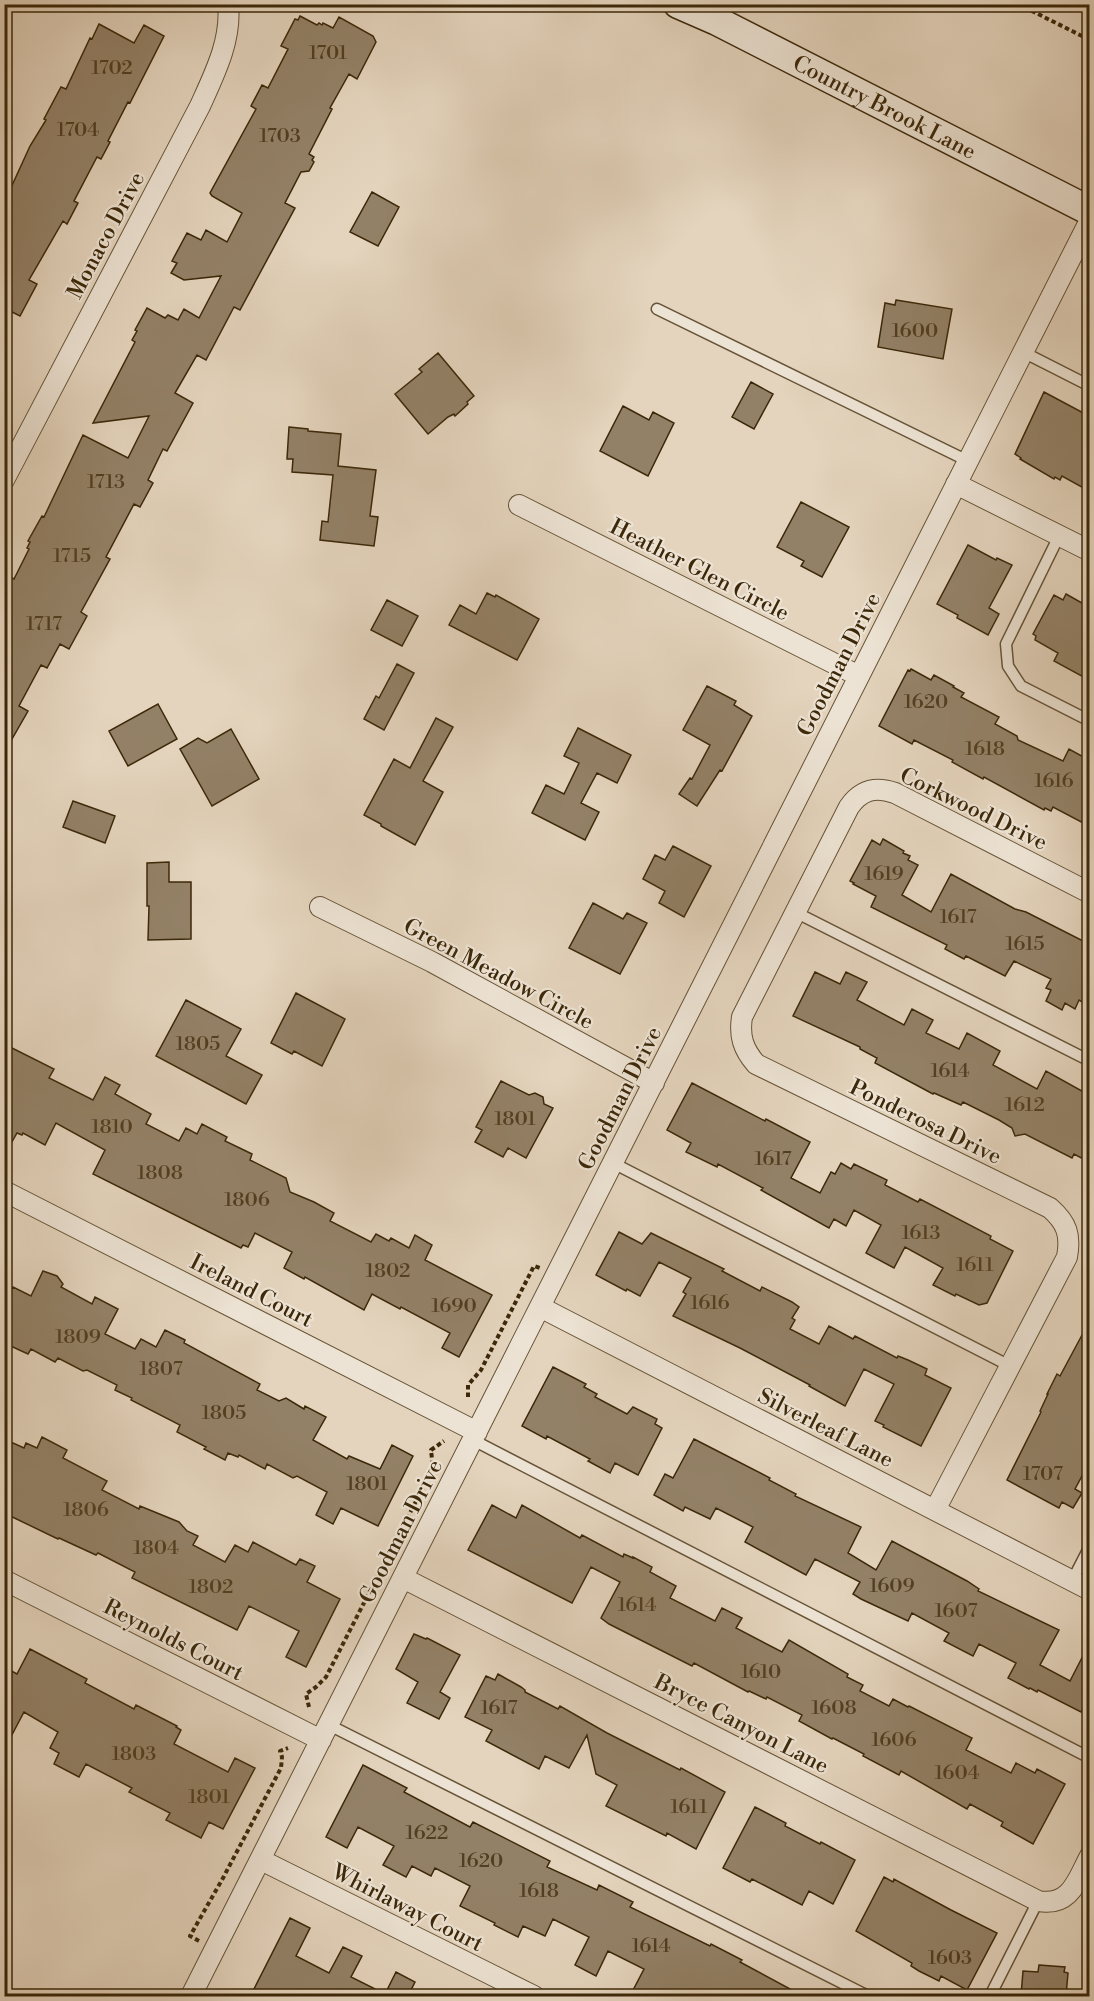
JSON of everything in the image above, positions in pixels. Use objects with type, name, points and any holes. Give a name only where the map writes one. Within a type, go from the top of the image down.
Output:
[{"type":"street","name":"Monaco Drive","points":[[4,480],[200,106],[217,68],[225,41],[228,4]]},
{"type":"street","name":"Country Brook Lane","points":[[678,4],[1086,198]]},
{"type":"street","name":"Goodman Drive","points":[[191,1996],[1089,220]]},
{"type":"street","points":[[956,484],[1089,551]]},
{"type":"street","name":"Heather Glen Circle","points":[[519,505],[859,676]]},
{"type":"street","name":"Corkwood Drive","points":[[867,791],[885,789],[895,793],[1089,893]]},
{"type":"street","name":"Ponderosa Drive","points":[[867,791],[855,798],[849,807],[742,1017],[740,1029],[747,1054],[756,1064],[1050,1208],[1067,1230],[1069,1243],[1067,1257],[935,1510]]},
{"type":"street","name":"Green Meadow Circle","points":[[320,908],[432,962],[654,1083]]},
{"type":"street","name":"Ireland Court","points":[[4,1191],[475,1436]]},
{"type":"street","name":"Silverleaf Lane","points":[[540,1307],[1081,1585]]},
{"type":"street","name":"Bryce Canyon Lane","points":[[403,1578],[1038,1901],[1047,1903],[1060,1900],[1071,1891],[1089,1856]]},
{"type":"street","name":"Reynolds Court","points":[[4,1581],[325,1733]]},
{"type":"street","name":"Whirlaway Court","points":[[261,1860],[534,1996]]},
{"type":"lane","points":[[657,309],[968,461]]},
{"type":"lane","points":[[1023,352],[1089,386]]},
{"type":"lane","points":[[1059,536],[1006,644],[1008,666],[1021,686],[1089,721]]},
{"type":"lane","points":[[795,912],[1089,1061]]},
{"type":"lane","points":[[613,1163],[1010,1366]]},
{"type":"lane","points":[[475,1436],[1089,1758]]},
{"type":"lane","points":[[1081,1585],[1089,1546]]},
{"type":"lane","points":[[325,1733],[868,1996]]},
{"type":"lane","points":[[990,1996],[1038,1901]]},
{"type":"path","points":[[1018,4],[1089,40]]},
{"type":"path","points":[[1086,198],[1089,168]]},
{"type":"path","points":[[468,1397],[468,1385],[481,1370],[534,1266],[556,1275]]},
{"type":"path","points":[[309,1707],[306,1694],[326,1677],[433,1468],[431,1450],[444,1441]]},
{"type":"path","points":[[214,1951],[190,1936],[280,1768],[282,1757],[280,1751],[288,1748]]},
{"type":"building","points":[[300,16],[317,25],[323,23],[333,28],[339,17],[373,36],[376,42],[357,79],[349,74],[330,108],[332,109],[309,154],[314,157],[312,160],[314,162],[309,171],[301,172],[285,203],[295,208],[240,310],[234,307],[206,360],[197,355],[175,393],[193,403],[167,451],[163,449],[148,480],[153,483],[140,507],[134,504],[106,557],[110,559],[81,612],[87,616],[69,649],[60,644],[47,668],[41,665],[19,706],[28,711],[4,753],[4,574],[14,579],[29,549],[27,548],[30,542],[28,541],[42,516],[44,517],[83,435],[128,458],[149,416],[93,423],[135,342],[132,340],[137,331],[135,330],[147,308],[165,318],[168,315],[178,320],[184,309],[199,318],[221,276],[184,280],[171,273],[177,263],[172,261],[187,233],[201,240],[206,230],[227,242],[242,213],[210,193],[256,109],[251,106],[262,85],[268,88],[288,49],[281,46],[295,19],[298,20]]},
{"type":"building","points":[[99,24],[134,43],[144,25],[164,36],[108,141],[110,142],[101,159],[97,157],[74,201],[78,203],[67,224],[63,221],[29,280],[37,284],[20,316],[4,308],[4,203],[30,146],[46,120],[44,119],[61,87],[66,89]]},
{"type":"building","points":[[372,192],[399,207],[378,246],[350,232]]},
{"type":"building","points":[[896,300],[952,309],[943,359],[878,347],[885,303],[895,305]]},
{"type":"building","points":[[438,353],[474,396],[455,416],[454,414],[448,417],[428,434],[395,394],[422,372],[419,369]]},
{"type":"building","points":[[751,382],[773,394],[754,429],[732,417]]},
{"type":"building","points":[[1044,392],[1089,416],[1089,491],[1062,476],[1060,480],[1055,477],[1054,479],[1015,454]]},
{"type":"building","points":[[623,406],[649,420],[653,412],[674,423],[648,476],[600,451]]},
{"type":"building","points":[[289,427],[341,434],[338,466],[376,470],[370,516],[378,517],[374,546],[320,540],[322,521],[328,522],[333,475],[292,472],[293,459],[287,459]]},
{"type":"building","points":[[801,502],[849,527],[822,577],[801,566],[804,561],[777,547]]},
{"type":"building","points":[[968,545],[996,560],[997,558],[1012,565],[989,608],[999,614],[988,635],[937,604]]},
{"type":"building","points":[[487,593],[495,597],[496,595],[539,619],[517,660],[449,625],[460,605],[476,614]]},
{"type":"building","points":[[1066,594],[1089,607],[1089,680],[1054,661],[1058,653],[1035,640],[1036,636],[1033,634],[1054,595],[1063,600]]},
{"type":"building","points":[[387,600],[418,616],[402,646],[371,630]]},
{"type":"building","points":[[397,664],[414,673],[384,730],[364,719],[376,696],[379,698]]},
{"type":"building","points":[[911,669],[931,680],[934,675],[954,686],[964,693],[961,697],[999,717],[995,724],[1017,736],[1018,740],[1063,761],[1069,749],[1089,760],[1089,826],[1053,807],[1051,811],[1045,808],[1044,810],[914,740],[912,744],[879,726],[908,670]]},
{"type":"building","points":[[707,686],[736,701],[734,705],[752,716],[722,771],[720,770],[697,806],[679,794],[690,778],[692,779],[710,745],[683,730]]},
{"type":"building","points":[[158,704],[177,739],[128,766],[109,731]]},
{"type":"building","points":[[436,718],[453,727],[423,781],[443,792],[415,845],[364,815],[394,759],[410,768]]},
{"type":"building","points":[[578,728],[631,755],[617,783],[597,773],[581,803],[599,812],[585,840],[532,813],[546,785],[564,794],[579,763],[564,756]]},
{"type":"building","points":[[231,729],[259,779],[212,806],[180,749],[198,738],[207,743]]},
{"type":"building","points":[[73,801],[115,816],[105,843],[63,827]]},
{"type":"building","points":[[883,839],[904,851],[903,853],[910,856],[908,860],[918,865],[902,895],[931,912],[951,874],[1015,909],[1026,912],[1089,944],[1089,1006],[1079,1000],[1075,1009],[1065,1003],[1062,1010],[1046,1001],[1051,990],[1046,988],[1051,979],[1014,961],[1005,976],[966,956],[964,959],[945,949],[947,945],[871,907],[876,896],[850,881],[872,840],[880,845]]},
{"type":"building","points":[[673,846],[711,866],[684,917],[659,903],[665,891],[643,879],[655,855],[665,860]]},
{"type":"building","points":[[169,862],[169,882],[191,882],[191,939],[148,940],[147,863]]},
{"type":"building","points":[[593,903],[623,919],[627,913],[647,923],[620,974],[569,948]]},
{"type":"building","points":[[815,972],[840,984],[846,972],[867,982],[857,1000],[904,1025],[912,1009],[933,1020],[926,1033],[959,1049],[967,1033],[1000,1051],[993,1065],[1037,1089],[1046,1071],[1089,1095],[1089,1162],[1074,1154],[1072,1158],[1025,1134],[1015,1136],[1012,1128],[999,1120],[963,1102],[961,1105],[933,1094],[875,1063],[877,1058],[860,1047],[793,1016]]},
{"type":"building","points":[[296,993],[345,1019],[322,1066],[294,1051],[292,1054],[271,1043]]},
{"type":"building","points":[[186,1000],[241,1029],[226,1056],[262,1075],[246,1104],[156,1056]]},
{"type":"building","points":[[4,1044],[54,1069],[49,1078],[93,1100],[105,1077],[120,1085],[115,1094],[151,1114],[146,1124],[179,1141],[186,1128],[197,1134],[202,1124],[227,1137],[225,1141],[252,1154],[250,1160],[286,1178],[290,1192],[334,1213],[330,1221],[371,1242],[376,1234],[389,1241],[391,1238],[409,1248],[415,1235],[432,1245],[425,1260],[492,1295],[459,1357],[442,1348],[450,1333],[372,1294],[364,1310],[284,1268],[292,1252],[255,1233],[248,1247],[243,1245],[241,1248],[93,1174],[105,1150],[56,1123],[45,1145],[23,1133],[22,1135],[17,1133],[4,1156]]},
{"type":"building","points":[[501,1081],[529,1095],[535,1093],[543,1097],[544,1104],[553,1108],[526,1158],[508,1148],[503,1157],[475,1142],[482,1130],[476,1127]]},
{"type":"building","points":[[692,1083],[810,1142],[791,1178],[820,1193],[831,1172],[835,1174],[841,1163],[851,1169],[854,1164],[887,1180],[885,1185],[918,1202],[920,1199],[991,1236],[990,1239],[1013,1251],[987,1303],[979,1305],[933,1285],[943,1268],[905,1247],[894,1268],[866,1253],[881,1225],[854,1210],[846,1226],[834,1219],[829,1228],[718,1164],[717,1167],[686,1152],[691,1143],[667,1130]]},
{"type":"building","points":[[619,1232],[642,1244],[651,1233],[724,1269],[722,1271],[760,1291],[762,1287],[792,1302],[799,1307],[792,1318],[795,1320],[790,1329],[819,1344],[829,1326],[853,1339],[855,1336],[897,1358],[898,1356],[927,1369],[925,1375],[951,1388],[921,1446],[875,1421],[894,1384],[864,1369],[845,1406],[740,1348],[673,1316],[686,1294],[683,1292],[691,1278],[659,1262],[640,1296],[596,1275]]},
{"type":"building","points":[[43,1271],[57,1276],[63,1284],[61,1287],[92,1304],[95,1297],[118,1309],[105,1334],[135,1349],[141,1339],[156,1347],[165,1330],[185,1340],[184,1343],[260,1384],[257,1390],[279,1401],[286,1398],[304,1409],[305,1406],[326,1417],[313,1440],[347,1459],[349,1456],[380,1469],[392,1445],[413,1456],[378,1526],[341,1508],[333,1524],[316,1515],[327,1492],[297,1476],[293,1478],[267,1464],[265,1469],[239,1455],[238,1457],[228,1453],[225,1460],[177,1432],[180,1425],[115,1390],[117,1385],[58,1358],[55,1362],[31,1349],[28,1354],[4,1343],[4,1287],[11,1290],[13,1287],[31,1296]]},
{"type":"building","points":[[1089,1322],[1089,1463],[1075,1489],[1082,1493],[1073,1508],[1062,1502],[1059,1508],[1007,1480],[1057,1374],[1060,1376]]},
{"type":"building","points":[[553,1367],[586,1384],[584,1387],[597,1394],[595,1397],[627,1414],[633,1407],[657,1419],[655,1424],[662,1428],[638,1475],[615,1463],[610,1473],[588,1461],[590,1459],[547,1436],[546,1439],[522,1426]]},
{"type":"building","points":[[42,1437],[67,1450],[63,1458],[107,1481],[102,1490],[139,1509],[140,1506],[179,1522],[187,1531],[198,1536],[193,1545],[225,1562],[235,1545],[248,1552],[253,1542],[296,1565],[300,1559],[315,1566],[307,1582],[340,1599],[306,1667],[286,1657],[299,1631],[249,1606],[237,1630],[132,1578],[135,1572],[98,1553],[96,1555],[58,1539],[4,1513],[4,1439],[24,1448],[26,1443],[37,1448]]},
{"type":"building","points":[[694,1439],[770,1478],[769,1480],[796,1494],[795,1496],[861,1527],[848,1553],[876,1570],[892,1541],[967,1581],[979,1589],[978,1591],[1059,1630],[1040,1665],[1070,1681],[1089,1644],[1089,1696],[1081,1712],[1008,1678],[1016,1663],[979,1644],[973,1656],[944,1641],[949,1633],[912,1613],[908,1621],[861,1599],[853,1594],[860,1582],[815,1559],[806,1575],[745,1542],[753,1527],[716,1508],[710,1519],[685,1507],[683,1511],[654,1495],[665,1474],[673,1478]]},
{"type":"building","points":[[492,1505],[516,1518],[522,1505],[580,1538],[582,1535],[623,1557],[624,1554],[633,1557],[652,1567],[650,1572],[676,1586],[670,1598],[715,1621],[722,1608],[742,1618],[736,1628],[782,1652],[789,1640],[848,1674],[847,1677],[863,1685],[860,1691],[889,1706],[893,1699],[972,1738],[966,1750],[1011,1773],[1016,1763],[1035,1773],[1037,1769],[1065,1784],[1033,1844],[1001,1826],[1003,1822],[970,1804],[967,1809],[901,1771],[899,1775],[863,1756],[864,1754],[799,1721],[802,1715],[767,1697],[766,1699],[748,1692],[694,1663],[692,1666],[609,1624],[601,1618],[620,1582],[591,1567],[572,1603],[468,1550]]},
{"type":"building","points":[[414,1634],[460,1655],[440,1692],[450,1698],[439,1719],[407,1703],[418,1682],[396,1669]]},
{"type":"building","points":[[30,1649],[87,1679],[85,1683],[134,1709],[136,1705],[177,1726],[181,1730],[174,1744],[228,1772],[235,1758],[255,1768],[223,1829],[209,1822],[201,1838],[166,1820],[170,1813],[129,1792],[132,1788],[86,1764],[79,1777],[54,1764],[59,1753],[50,1748],[58,1732],[24,1712],[4,1750],[4,1667],[17,1674]]},
{"type":"building","points":[[498,1674],[521,1687],[525,1692],[558,1709],[560,1706],[607,1733],[725,1792],[696,1849],[667,1833],[666,1836],[606,1806],[617,1785],[596,1774],[587,1735],[569,1768],[545,1756],[539,1769],[486,1741],[492,1730],[465,1717],[486,1676],[495,1680]]},
{"type":"building","points":[[363,1765],[407,1788],[404,1792],[470,1827],[473,1822],[550,1861],[547,1867],[597,1890],[599,1885],[633,1902],[630,1907],[710,1946],[711,1944],[803,1996],[630,1996],[644,1969],[608,1951],[596,1976],[575,1965],[589,1937],[553,1919],[545,1936],[523,1926],[518,1937],[460,1906],[470,1886],[435,1868],[431,1876],[412,1866],[406,1877],[383,1865],[394,1846],[358,1827],[347,1848],[326,1837]]},
{"type":"building","points":[[755,1807],[786,1823],[785,1826],[855,1860],[833,1904],[809,1891],[802,1905],[752,1879],[750,1882],[723,1868]]},
{"type":"building","points":[[884,1877],[893,1882],[894,1879],[997,1933],[967,1990],[941,1976],[939,1981],[919,1971],[911,1966],[912,1963],[856,1931]]},
{"type":"building","points":[[290,1918],[310,1928],[296,1956],[329,1973],[343,1947],[362,1956],[351,1977],[385,1994],[396,1972],[415,1982],[408,1996],[269,1996],[254,1989]]},
{"type":"building","points":[[1039,1965],[1065,1967],[1064,1972],[1068,1973],[1066,1996],[1021,1996],[1023,1971],[1038,1972]]}]
